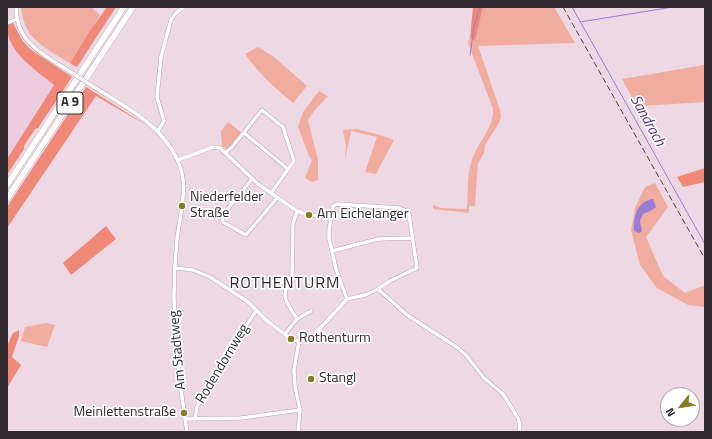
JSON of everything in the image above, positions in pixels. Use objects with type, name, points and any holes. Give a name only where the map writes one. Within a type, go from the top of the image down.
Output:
[{"type":"highway","name":"A 9","points":[[7,185],[124,7]]},
{"type":"highway","name":"A 9","points":[[7,199],[133,7]]},
{"type":"street","points":[[16,7],[17,19],[21,32],[30,44],[144,120],[158,131],[178,160],[184,187],[175,268],[193,270],[210,277],[248,302],[256,311],[291,339],[299,341],[314,335],[347,299],[365,295],[417,268],[410,217],[407,211],[402,208],[337,204],[333,206],[328,235],[336,269],[347,299]]},
{"type":"street","points":[[158,131],[164,118],[157,97],[161,57],[171,20],[176,13],[184,7]]},
{"type":"street","points":[[7,23],[17,19]]},
{"type":"street","points":[[226,152],[244,133],[262,110],[280,124],[285,131],[294,161],[271,193]]},
{"type":"street","points":[[244,133],[288,169]]},
{"type":"street","points":[[178,160],[213,147],[220,148],[252,178],[277,198],[297,211],[305,214],[331,218]]},
{"type":"street","points":[[252,178],[222,216],[223,222],[246,235],[277,198]]},
{"type":"street","points":[[297,211],[293,228],[292,278],[287,285],[284,297],[297,319]]},
{"type":"street","points":[[332,251],[378,239],[412,238]]},
{"type":"street","name":"Am Stadtweg","points":[[175,268],[174,296],[176,340],[187,432]]},
{"type":"street","points":[[378,289],[407,315],[461,351],[484,378],[503,394],[518,418],[520,432]]},
{"type":"street","name":"Rodendornweg","points":[[195,419],[196,407],[256,311]]},
{"type":"street","points":[[285,334],[297,319],[311,311]]},
{"type":"street","points":[[298,432],[300,410],[294,379],[295,360],[299,341]]},
{"type":"street","points":[[185,419],[240,418],[300,410]]},
{"type":"shaded area","points":[[21,7],[91,7],[100,15],[70,63],[52,53],[31,35],[26,27]]},
{"type":"shaded area","points":[[107,7],[116,7],[77,67],[70,63],[91,29]]},
{"type":"shaded area","points":[[473,7],[483,7],[475,41],[470,38]]},
{"type":"shaded area","points":[[483,7],[554,7],[575,43],[478,46],[500,110],[501,117],[499,123],[485,145],[484,153],[478,163],[475,206],[469,206],[469,213],[433,209],[433,205],[441,208],[467,209],[468,180],[471,163],[473,156],[488,130],[493,116],[493,109],[468,43],[470,38],[475,40]]},
{"type":"shaded area","points":[[13,23],[22,40],[30,49],[72,77],[38,128],[35,129],[7,175],[7,159],[54,85],[23,60],[17,52],[8,35],[7,25]]},
{"type":"shaded area","points":[[7,34],[19,55],[54,85],[7,159]]},
{"type":"shaded area","points":[[258,47],[274,57],[307,86],[293,103],[256,68],[245,54]]},
{"type":"shaded area","points":[[704,65],[705,102],[641,106],[635,103],[622,79]]},
{"type":"shaded area","points":[[86,87],[148,126],[96,96],[7,228],[7,207]]},
{"type":"shaded area","points":[[319,91],[329,97],[327,97],[314,111],[308,120],[318,160],[318,180],[312,182],[305,178],[312,160],[298,127],[303,112]]},
{"type":"shaded area","points":[[228,122],[242,133],[227,149],[222,146],[221,131]]},
{"type":"shaded area","points":[[357,129],[394,140],[376,174],[365,172],[377,137],[351,131],[345,159],[346,146],[343,130]]},
{"type":"shaded area","points":[[705,168],[705,182],[683,187],[677,177]]},
{"type":"shaded area","points":[[655,183],[668,207],[646,237],[663,276],[685,293],[705,285],[705,307],[688,305],[657,288],[640,265],[631,230],[635,208],[645,187]]},
{"type":"shaded area","points":[[653,199],[656,207],[643,214],[640,221],[642,231],[639,233],[634,231],[634,220],[637,210],[643,203]]},
{"type":"shaded area","points":[[106,226],[116,239],[71,275],[63,263]]},
{"type":"shaded area","points":[[46,323],[55,325],[47,347],[21,341],[25,327]]},
{"type":"shaded area","points":[[19,330],[19,336],[12,357],[21,365],[7,388],[7,346],[13,333]]},
{"type":"waterway","points":[[470,55],[474,27],[480,7]]},
{"type":"waterway","name":"Sandrach","points":[[572,7],[705,244]]},
{"type":"waterway","points":[[580,22],[673,7]]},
{"type":"railway","points":[[563,7],[705,259]]},
{"type":"place","name":"Niederfelder Straße","points":[[182,206]]},
{"type":"place","name":"Am Eichelanger","points":[[309,215]]},
{"type":"place","name":"Rothenturm","points":[[291,339]]},
{"type":"place","name":"Stangl","points":[[311,379]]},
{"type":"place","name":"Meinlettenstraße","points":[[184,413]]},
{"type":"district","name":"ROTHENTURM","points":[[285,284]]}]
